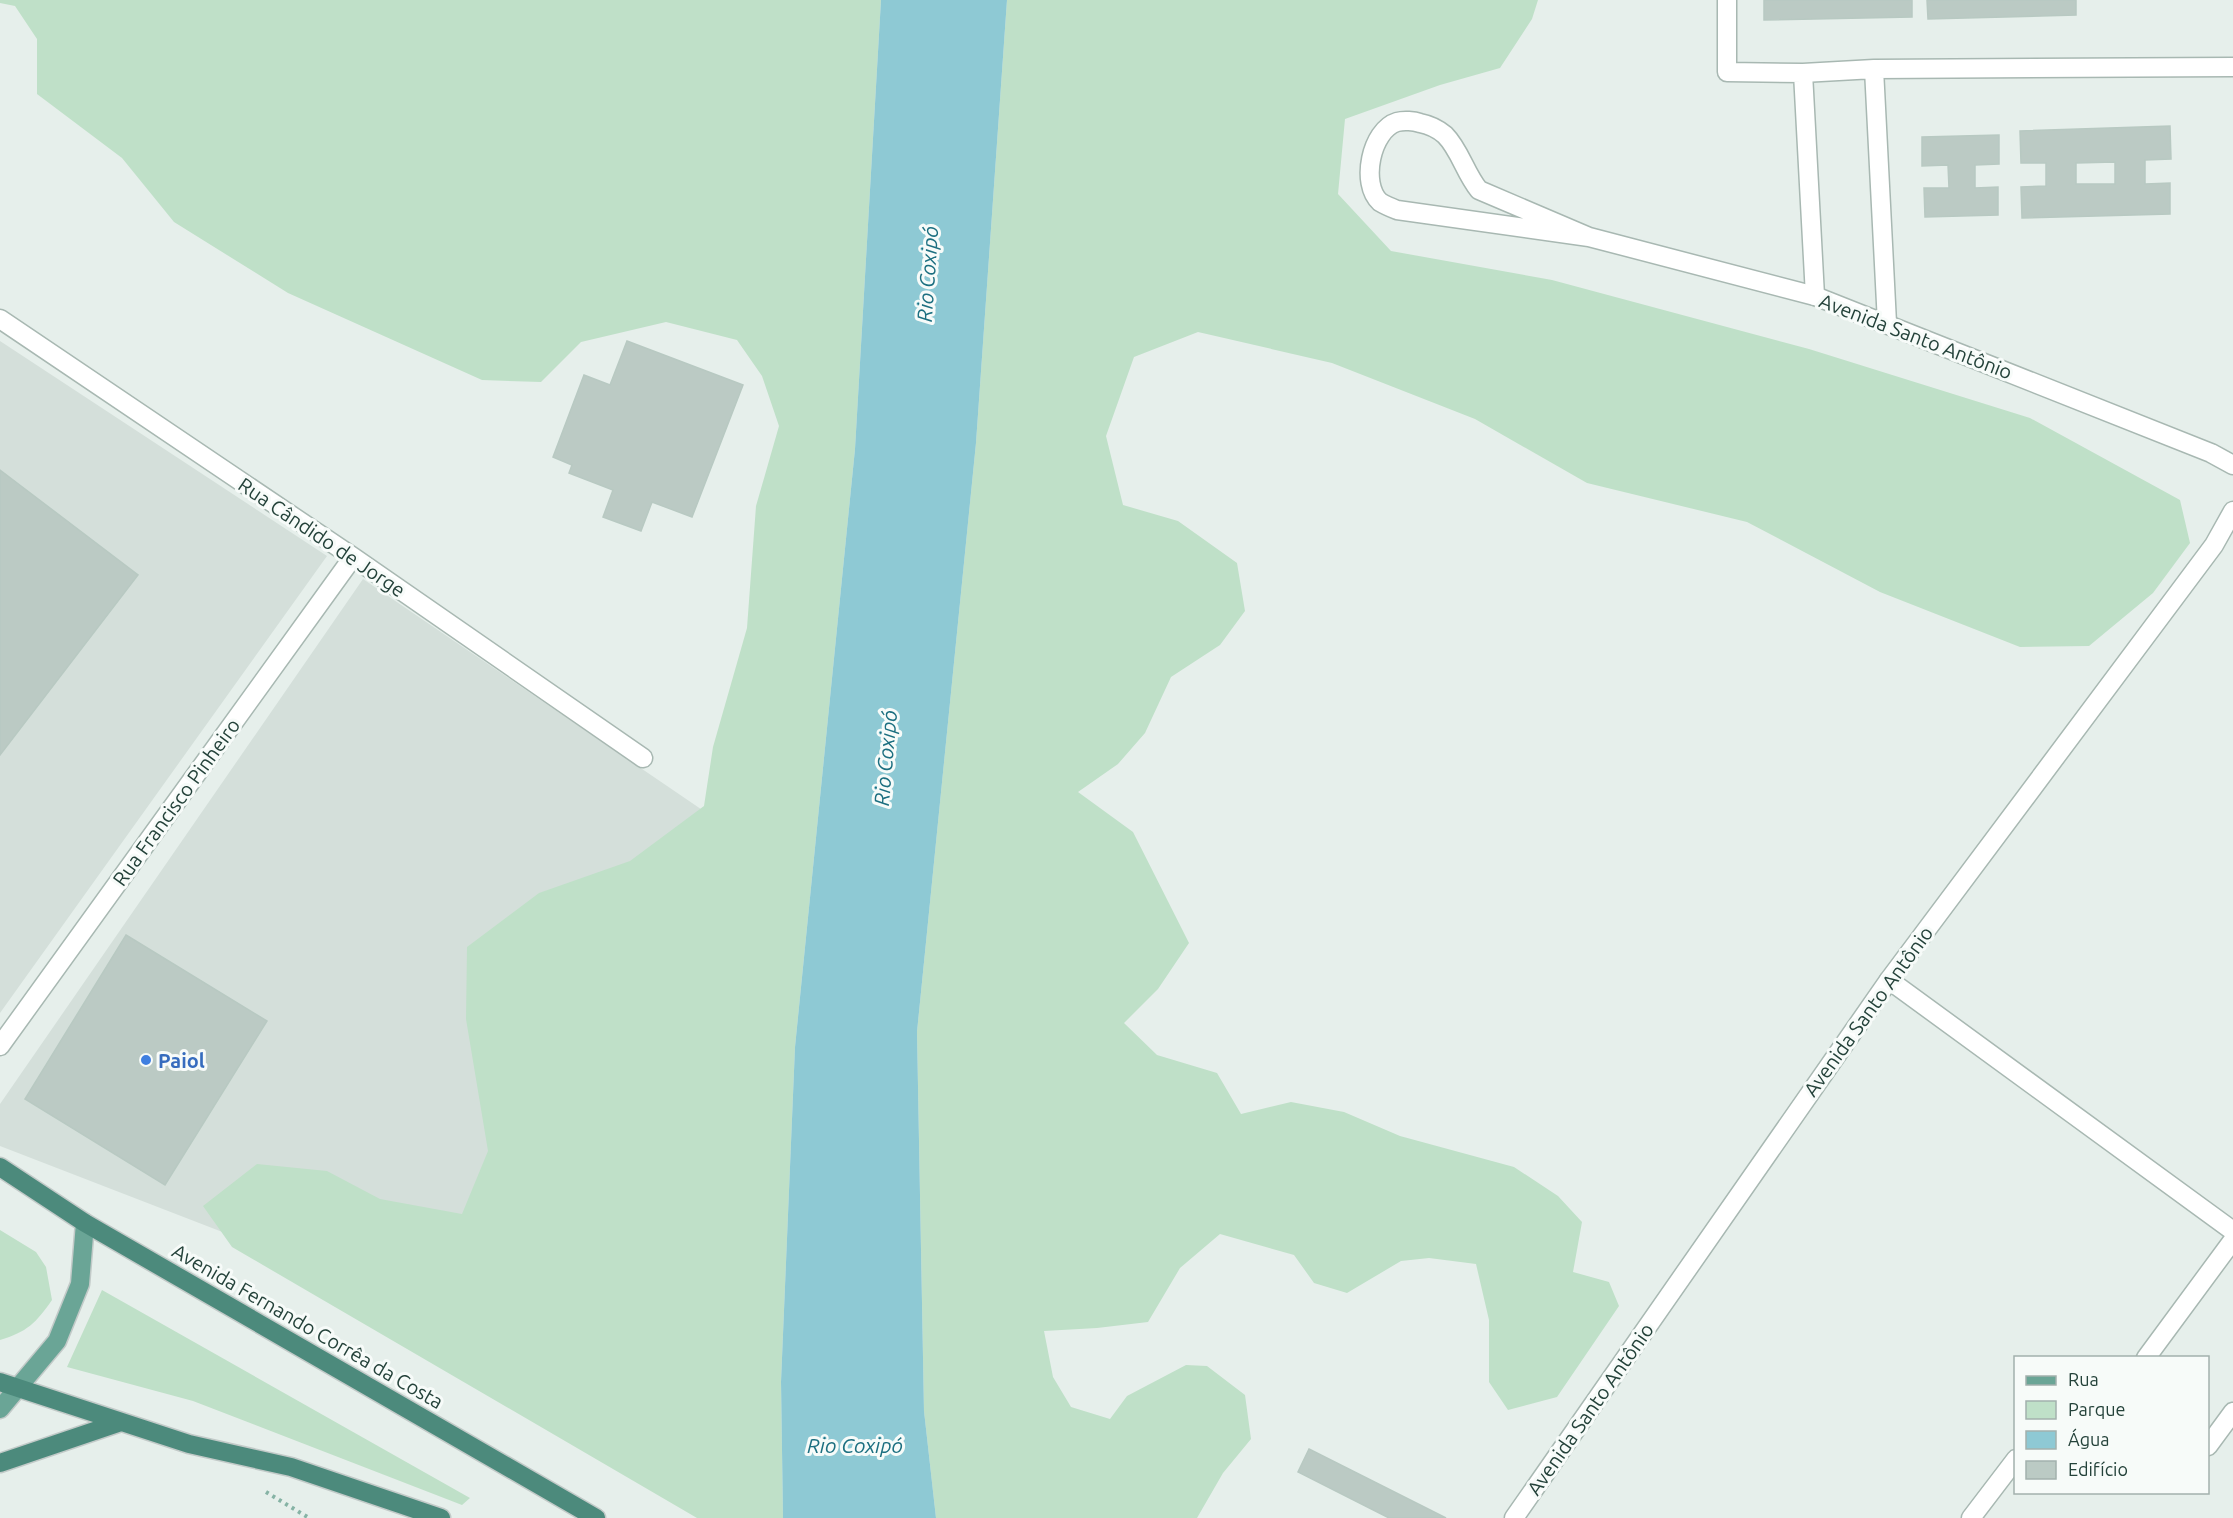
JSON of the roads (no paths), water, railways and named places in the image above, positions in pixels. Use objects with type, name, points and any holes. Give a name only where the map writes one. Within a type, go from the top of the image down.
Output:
[{"type":"highway","name":"Avenida Fernando Corrêa da Costa","points":[[0,1167],[85,1223],[596,1518]]},
{"type":"highway","points":[[0,1382],[189,1444],[291,1467],[441,1518]]},
{"type":"highway","points":[[0,1462],[121,1422]]},
{"type":"main road","points":[[0,1409],[57,1341],[80,1284],[85,1223]]},
{"type":"street","points":[[1727,0],[1727,72],[2233,67]]},
{"type":"street","points":[[1874,69],[1887,323]]},
{"type":"street","points":[[1803,73],[1815,296]]},
{"type":"street","points":[[1414,121],[1433,126],[1445,135],[1457,152],[1470,179],[1479,190],[1589,237],[1397,210],[1380,201],[1370,184],[1370,165],[1374,148],[1383,133],[1396,123],[1414,121]]},
{"type":"street","name":"Avenida Santo Antônio","points":[[1589,237],[1815,296],[2211,453],[2233,465]]},
{"type":"street","name":"Rua Cândido de Jorge","points":[[0,319],[353,557],[643,758]]},
{"type":"street","name":"Avenida Santo Antônio","points":[[1514,1518],[1888,980],[2214,545],[2233,511]]},
{"type":"street","name":"Rua Francisco Pinheiro","points":[[0,1046],[353,557]]},
{"type":"street","points":[[1888,980],[2233,1231]]},
{"type":"street","points":[[2147,1356],[2233,1240]]},
{"type":"street","points":[[2209,1445],[2233,1412]]},
{"type":"street","points":[[1971,1518],[2014,1462]]},
{"type":"water","name":"Rio Coxipó","points":[[881,0],[1007,0],[976,443],[917,1032],[924,1411],[936,1518],[783,1518],[781,1382],[795,1047],[855,449]]},
{"type":"place","name":"Paiol","points":[[146,1060]]}]
